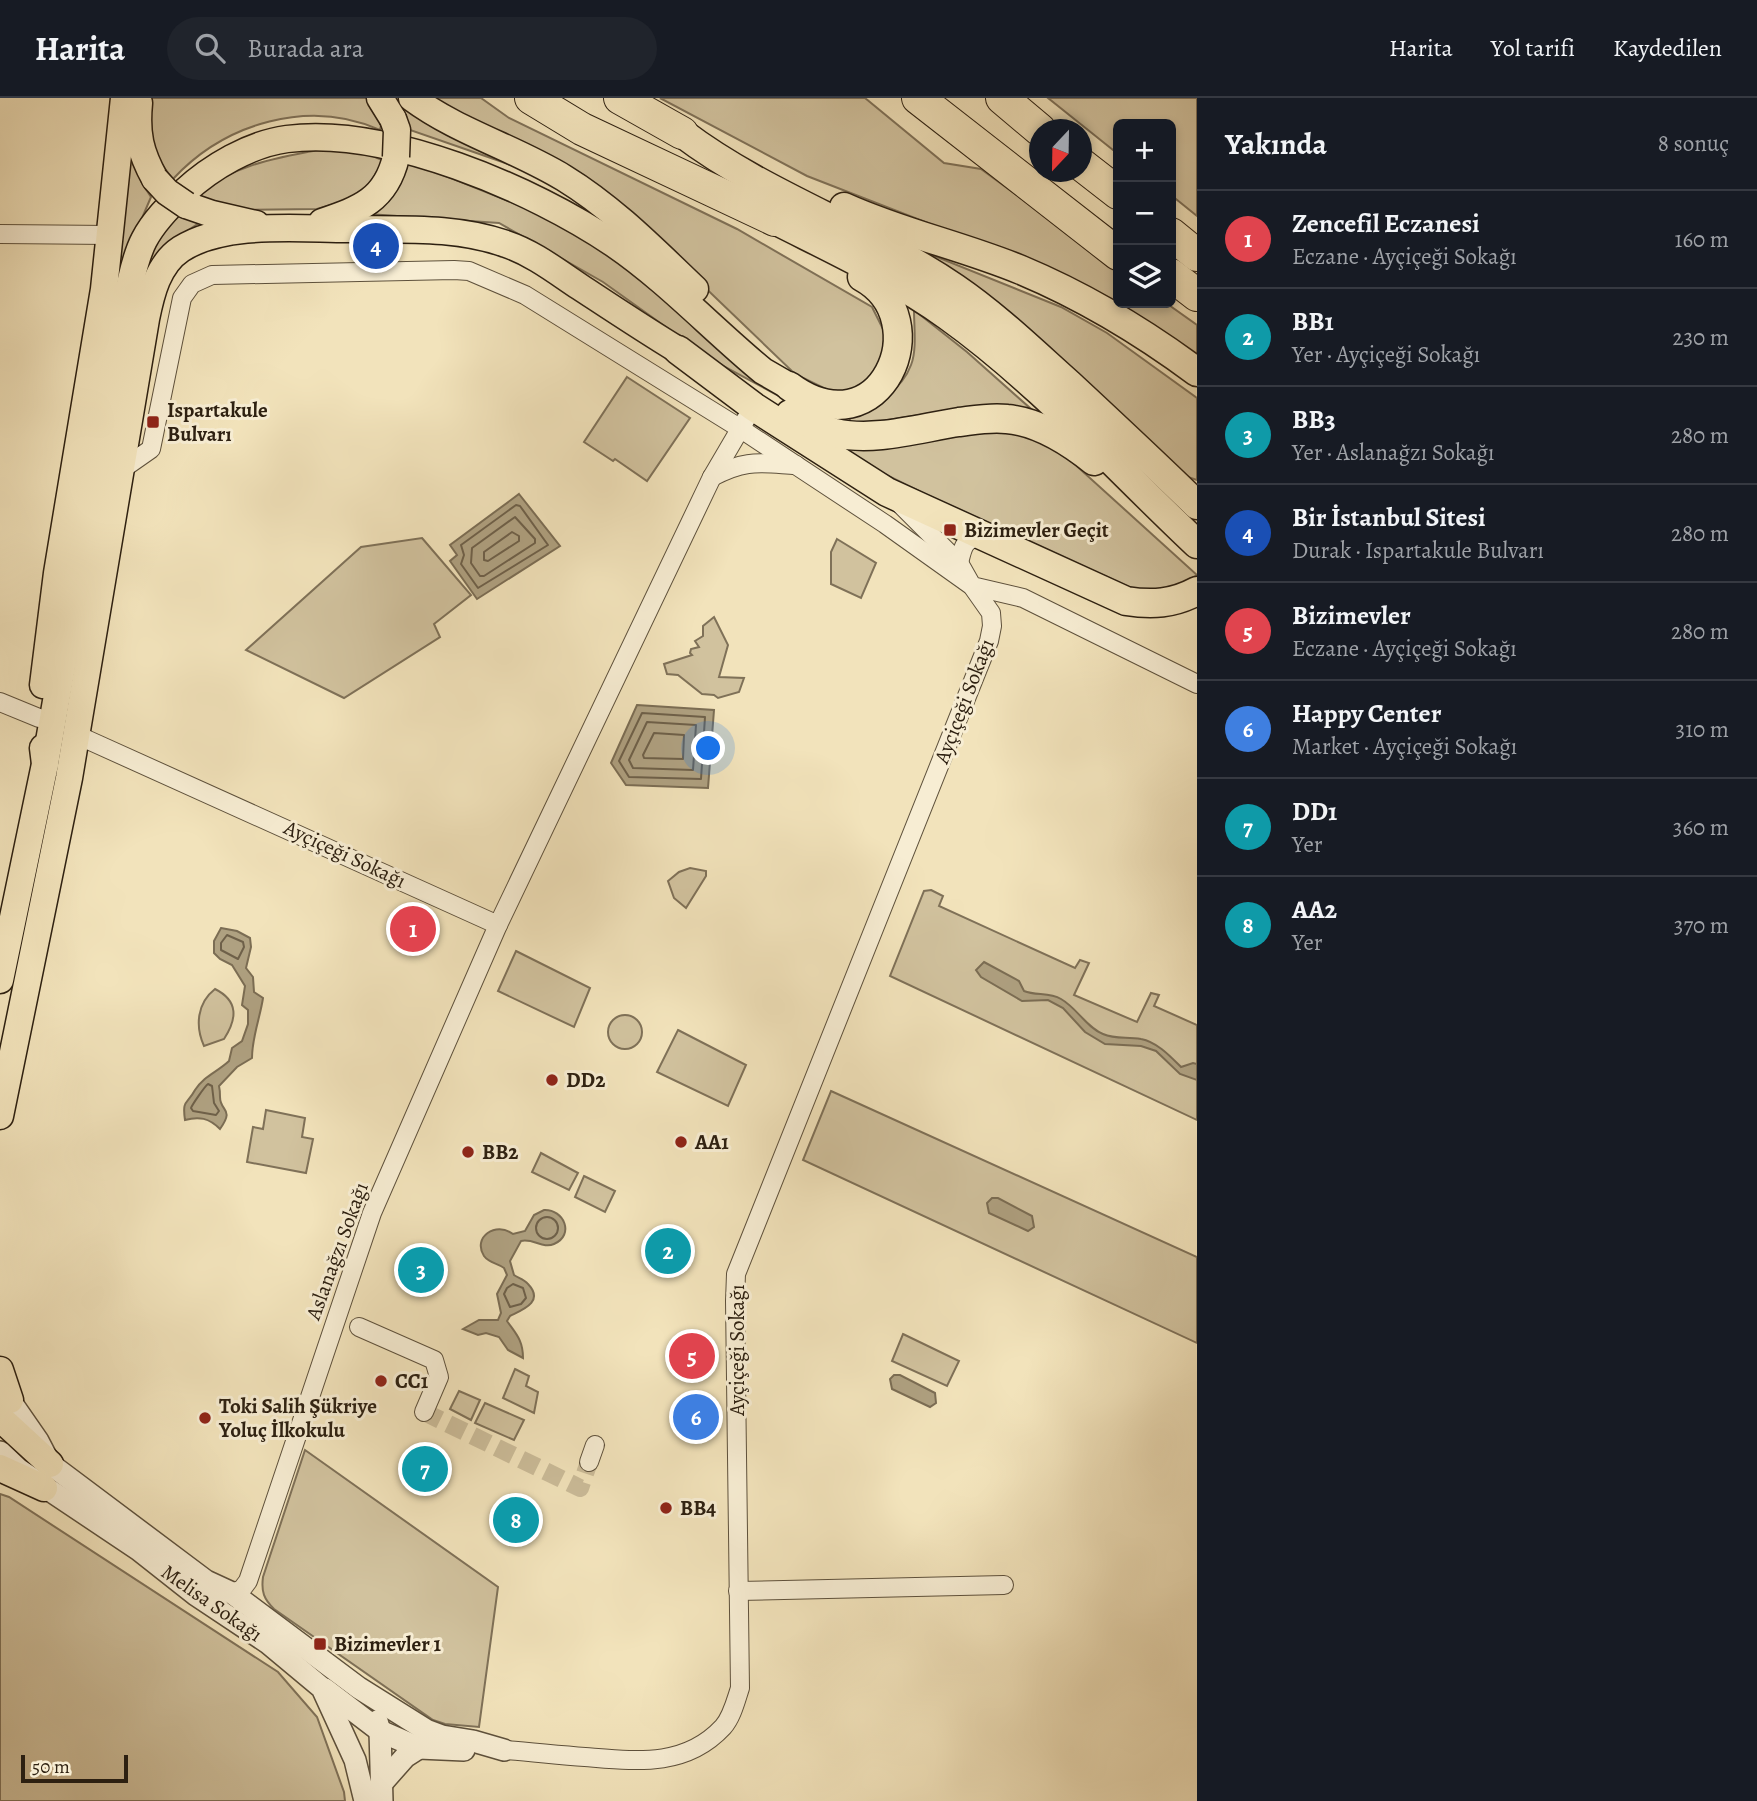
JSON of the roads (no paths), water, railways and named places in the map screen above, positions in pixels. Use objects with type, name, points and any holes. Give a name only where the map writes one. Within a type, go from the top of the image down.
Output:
[{"type":"highway","points":[[531,98],[582,129],[775,220],[904,288],[954,321],[1020,373],[1197,544]]},
{"type":"highway","points":[[620,98],[682,133],[772,170],[847,208],[921,237],[1020,270],[1084,300],[1157,343],[1191,369]]},
{"type":"highway","points":[[918,98],[1113,250]]},
{"type":"highway","points":[[952,98],[1113,231]]},
{"type":"highway","points":[[1002,98],[1029,121]]},
{"type":"highway","points":[[682,133],[713,157],[877,242],[956,289],[1033,351],[1191,496]]},
{"type":"highway","points":[[1092,173],[1113,189]]},
{"type":"highway","points":[[775,220],[803,245],[870,281],[888,301],[898,346],[894,365],[885,380],[873,393],[857,402],[838,405],[818,403],[789,386]]},
{"type":"highway","points":[[1176,238],[1197,255]]},
{"type":"highway","points":[[1176,279],[1197,295]]},
{"type":"highway","points":[[1176,292],[1197,304]]},
{"type":"highway","points":[[678,350],[730,376],[766,401],[837,433],[891,433],[990,418],[1010,419],[1048,431],[1141,491]]},
{"type":"highway","points":[[678,350],[747,418],[887,492],[981,536],[1126,601],[1149,604],[1171,602],[1197,591]]},
{"type":"main road","points":[[45,764],[39,718],[57,573],[96,341],[124,98]]},
{"type":"main road","points":[[139,98],[138,135],[141,153],[155,179],[167,192],[187,205],[212,214],[253,222],[267,230]]},
{"type":"main road","points":[[412,98],[468,130],[563,177],[602,204],[739,332],[789,386]]},
{"type":"main road","points":[[304,229],[357,210],[386,185],[393,172],[396,157],[397,130],[386,109]]},
{"type":"main road","points":[[0,980],[45,764],[127,296],[137,258],[153,225],[197,180],[230,160],[285,140],[317,137],[386,147],[466,169],[505,184],[577,220],[617,245],[753,363],[789,386]]},
{"type":"main road","points":[[0,1116],[42,918],[76,735],[146,319],[155,284],[172,256],[215,235],[267,230],[447,231],[479,236],[509,244],[536,258],[678,350]]},
{"type":"main road","points":[[0,1370],[4,1401],[47,1476]]},
{"type":"main road","points":[[0,1468],[47,1476]]},
{"type":"street","points":[[0,234],[110,235]]},
{"type":"street","name":"Ayçiçeği Sokağı","points":[[121,470],[151,449],[182,298],[192,284],[212,275],[469,271],[526,295],[747,418],[796,465],[972,586],[990,613],[992,626],[989,641],[736,1274],[740,1688],[724,1726],[704,1742],[675,1757],[647,1762],[504,1750],[419,1748],[380,1731],[322,1688]]},
{"type":"street","points":[[498,925],[712,477],[747,418]]},
{"type":"street","points":[[712,477],[732,466],[751,463],[796,465]]},
{"type":"street","points":[[887,492],[958,563],[972,586],[1023,598],[1197,684]]},
{"type":"street","points":[[958,563],[963,547],[970,539],[981,536]]},
{"type":"street","points":[[0,702],[39,718]]},
{"type":"street","name":"Ayçiçeği Sokağı","points":[[76,735],[498,925]]},
{"type":"street","name":"Aslanağzı Sokağı","points":[[232,1593],[242,1589],[248,1581],[372,1213],[498,925]]},
{"type":"street","points":[[359,1327],[434,1360],[439,1377],[424,1412]]},
{"type":"street","name":"Melisa Sokağı","points":[[0,1452],[18,1469],[47,1476],[206,1581],[232,1593],[359,1688]]},
{"type":"street","name":"Melisa Sokağı","points":[[47,1476],[196,1595],[268,1643],[322,1688],[355,1760],[365,1801]]},
{"type":"street","points":[[738,1591],[1004,1586]]},
{"type":"street","points":[[359,1688],[376,1717],[380,1731],[382,1792]]},
{"type":"street","name":"Ayçiçeği Sokağı","points":[[359,1688],[426,1730],[504,1750]]},
{"type":"street","points":[[382,1792],[405,1757],[419,1748]]},
{"type":"water","points":[[519,494],[560,546],[477,599],[450,561],[457,555],[450,545]]},
{"type":"water","points":[[637,705],[714,710],[708,788],[626,785],[611,763]]},
{"type":"water","points":[[221,928],[237,931],[250,938],[251,947],[246,968],[253,977],[254,992],[263,998],[252,1058],[237,1067],[219,1086],[221,1102],[227,1114],[220,1129],[204,1119],[185,1120],[184,1109],[199,1085],[229,1061],[232,1048],[242,1041],[248,1024],[248,1010],[242,1005],[245,986],[232,965],[214,953],[214,941]]},
{"type":"water","points":[[984,962],[1019,981],[1024,991],[1061,999],[1103,1034],[1152,1043],[1181,1067],[1197,1064],[1197,1080],[1180,1074],[1156,1051],[1141,1046],[1105,1044],[1085,1032],[1063,1008],[1048,1000],[1022,1001],[981,977],[976,970]]},
{"type":"water","points":[[992,1198],[998,1198],[1032,1216],[1034,1227],[1028,1231],[989,1213],[987,1203]]},
{"type":"water","points":[[544,1210],[561,1218],[564,1235],[550,1245],[521,1241],[510,1261],[514,1275],[526,1282],[533,1290],[534,1296],[530,1304],[510,1316],[507,1321],[520,1342],[523,1358],[508,1350],[499,1337],[486,1333],[478,1335],[463,1329],[479,1320],[498,1320],[501,1313],[497,1294],[507,1275],[504,1268],[484,1256],[481,1249],[483,1237],[500,1229],[513,1234],[525,1231],[534,1215]]},
{"type":"water","points":[[894,1375],[900,1375],[935,1393],[936,1403],[930,1407],[892,1389],[890,1379]]},
{"type":"tunnel","points":[[424,1412],[580,1488],[589,1462]]},
{"type":"place","name":"Bir İstanbul Sitesi","points":[[376,246]]},
{"type":"place","name":"Ispartakule Bulvarı","points":[[153,422]]},
{"type":"place","name":"Bizimevler Geçit","points":[[950,530]]},
{"type":"place","name":"Zencefil Eczanesi","points":[[413,929]]},
{"type":"place","name":"DD2","points":[[552,1080]]},
{"type":"place","name":"AA1","points":[[681,1142]]},
{"type":"place","name":"BB2","points":[[468,1152]]},
{"type":"place","name":"BB1","points":[[668,1251]]},
{"type":"place","name":"BB3","points":[[421,1270]]},
{"type":"place","name":"Bizimevler","points":[[692,1356]]},
{"type":"place","name":"CC1","points":[[381,1381]]},
{"type":"place","name":"Happy Center","points":[[696,1417]]},
{"type":"place","name":"Toki Salih Şükriye Yoluç İlkokulu","points":[[205,1418]]},
{"type":"place","name":"DD1","points":[[425,1469]]},
{"type":"place","name":"BB4","points":[[666,1508]]},
{"type":"place","name":"AA2","points":[[516,1520]]},
{"type":"place","name":"Bizimevler 1","points":[[320,1644]]}]
